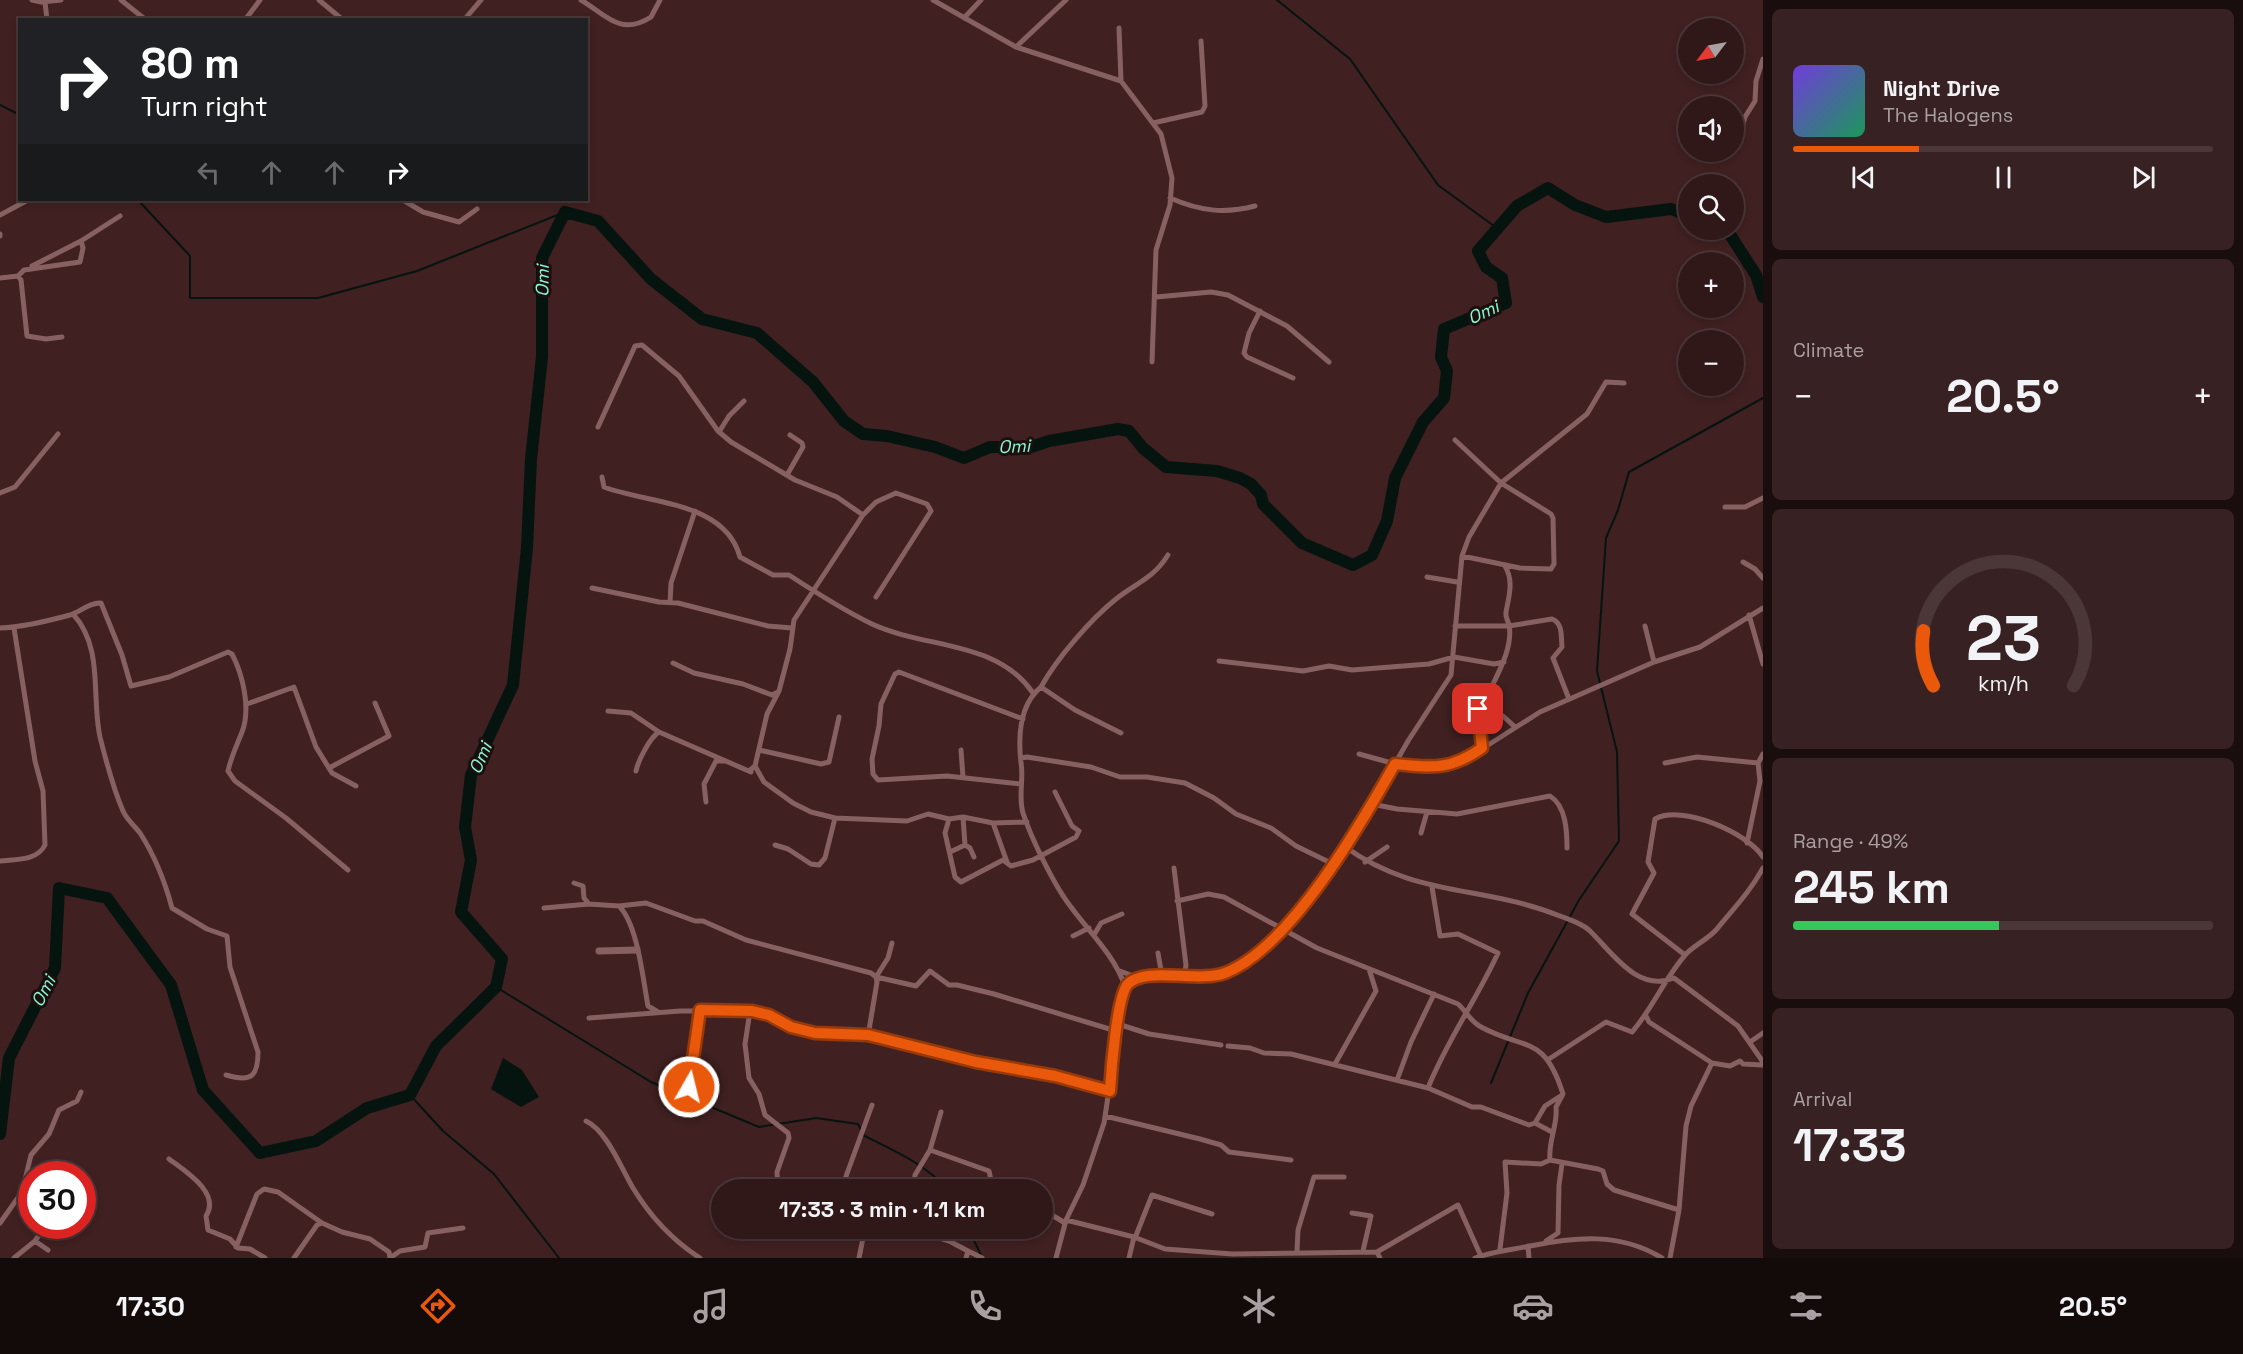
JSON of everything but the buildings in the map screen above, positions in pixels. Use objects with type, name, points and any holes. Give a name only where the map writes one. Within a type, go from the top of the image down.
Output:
[{"type":"street","points":[[32,0],[45,2],[61,0]]},
{"type":"street","points":[[121,0],[144,18]]},
{"type":"street","points":[[246,18],[260,0]]},
{"type":"street","points":[[319,0],[341,18]]},
{"type":"street","points":[[466,18],[481,0]]},
{"type":"street","points":[[581,0],[607,21],[632,24],[651,16],[660,0]]},
{"type":"street","points":[[933,0],[1016,47],[1121,81],[1161,134],[1172,178],[1170,198],[1156,250],[1156,297],[1150,335],[1152,362]]},
{"type":"street","points":[[964,18],[981,0]]},
{"type":"street","points":[[1016,47],[1066,0]]},
{"type":"street","points":[[45,2],[47,18]]},
{"type":"street","points":[[1119,28],[1121,81]]},
{"type":"street","points":[[1153,123],[1202,112],[1205,106],[1201,41]]},
{"type":"street","points":[[1744,120],[1755,101],[1756,81],[1763,58]]},
{"type":"street","points":[[1170,198],[1189,207],[1221,212],[1255,206]]},
{"type":"street","points":[[0,215],[26,201]]},
{"type":"street","points":[[405,201],[423,212],[459,222],[477,208]]},
{"type":"street","points":[[0,278],[18,276],[24,270],[81,241],[120,216]]},
{"type":"street","points":[[24,270],[64,262],[80,262],[83,248],[81,241]]},
{"type":"street","points":[[18,276],[21,280],[26,334],[46,339],[62,337]]},
{"type":"street","points":[[1156,297],[1211,292],[1228,295],[1299,334],[1329,362]]},
{"type":"street","points":[[1260,311],[1249,333],[1244,353],[1247,357],[1293,378]]},
{"type":"street","points":[[598,427],[635,346],[642,345],[679,376],[719,432],[787,475],[837,497],[863,515]]},
{"type":"street","points":[[1120,971],[1136,977],[1202,977],[1225,972],[1286,929],[1333,864],[1372,804],[1451,675],[1454,657],[1457,582],[1462,556],[1469,537],[1502,483],[1587,414],[1606,382],[1624,383]]},
{"type":"street","points":[[719,432],[729,416],[744,401]]},
{"type":"street","points":[[0,493],[15,487],[58,434]]},
{"type":"street","points":[[787,475],[802,447],[802,443],[790,435]]},
{"type":"street","points":[[1455,440],[1502,483],[1551,514],[1553,518],[1554,564],[1551,569],[1505,566],[1462,556]]},
{"type":"street","points":[[603,477],[604,487],[695,511],[720,526],[736,541],[740,557],[773,574],[789,575],[874,624],[960,647],[1001,662],[1024,679],[1034,693]]},
{"type":"street","points":[[758,775],[755,766],[767,714],[779,691],[790,649],[794,620],[863,515],[876,502],[896,493],[927,504],[931,511],[876,597]]},
{"type":"street","points":[[1725,507],[1746,507],[1763,498]]},
{"type":"street","points":[[670,603],[671,583],[695,511]]},
{"type":"street","points":[[1056,1258],[1066,1222],[1094,1156],[1106,1116],[1116,1031],[1125,986],[1120,971],[1094,934],[1069,906],[1027,822],[1023,812],[1019,733],[1034,693],[1116,599],[1144,582],[1159,569],[1168,555]]},
{"type":"street","points":[[1743,562],[1755,569],[1763,578]]},
{"type":"street","points":[[1482,748],[1478,709],[1495,697],[1493,684],[1500,676],[1504,662],[1509,626],[1506,614],[1510,576],[1505,566]]},
{"type":"street","points":[[1427,577],[1457,582]]},
{"type":"street","points":[[592,588],[768,626],[792,628]]},
{"type":"street","points":[[0,628],[14,628],[73,614],[96,602],[101,603],[131,686],[169,677],[228,652],[232,654],[246,704],[243,730],[232,752],[228,771],[235,781],[285,818],[348,870]]},
{"type":"street","points":[[1359,754],[1395,764],[1423,767],[1463,761],[1515,727],[1569,699],[1654,662],[1700,647],[1763,608]]},
{"type":"street","points":[[73,614],[86,634],[92,652],[97,685],[100,735],[123,812],[139,832],[163,876],[172,908],[207,929],[227,936],[230,967],[258,1052],[258,1066],[250,1077],[242,1080],[226,1075]]},
{"type":"street","points":[[1749,615],[1761,646],[1763,664]]},
{"type":"street","points":[[1455,626],[1509,626],[1552,619],[1557,621],[1560,625],[1562,647],[1553,658],[1569,699]]},
{"type":"street","points":[[1645,626],[1654,662]]},
{"type":"street","points":[[0,861],[35,856],[42,852],[45,845],[43,791],[35,761],[14,628]]},
{"type":"street","points":[[1219,661],[1303,671],[1329,666],[1352,670],[1429,664],[1454,657],[1494,664],[1504,662]]},
{"type":"street","points":[[673,663],[694,673],[743,684],[772,695],[779,691]]},
{"type":"street","points":[[1022,784],[963,777],[878,780],[873,774],[872,759],[879,726],[880,704],[895,674],[899,672],[1023,719]]},
{"type":"street","points":[[246,704],[294,687],[316,747],[329,768],[356,786]]},
{"type":"street","points":[[1041,687],[1075,710],[1121,733]]},
{"type":"street","points":[[1490,700],[1497,708],[1498,717],[1503,716],[1515,727]]},
{"type":"street","points":[[329,768],[389,736],[375,703]]},
{"type":"street","points":[[608,711],[631,712],[659,732],[758,775],[793,803],[811,812],[835,818],[907,821],[928,814],[949,819],[963,817],[993,823],[1027,822]]},
{"type":"street","points":[[759,750],[821,764],[829,762],[839,717]]},
{"type":"street","points":[[636,771],[638,760],[645,753],[651,736],[659,732]]},
{"type":"street","points":[[961,750],[963,777]]},
{"type":"street","points":[[1745,841],[1760,781],[1758,763],[1763,754]]},
{"type":"street","points":[[1665,763],[1697,757],[1758,763]]},
{"type":"street","points":[[1021,758],[1091,767],[1120,777],[1147,777],[1185,783],[1214,798],[1236,814],[1271,828],[1296,846],[1333,864]]},
{"type":"street","points":[[706,802],[704,784],[709,772],[716,761],[726,761]]},
{"type":"street","points":[[749,771],[755,766]]},
{"type":"street","points":[[949,819],[945,833],[958,881],[970,879],[988,866],[1003,860],[1011,866],[1033,860],[1076,837],[1079,831],[1072,826],[1055,792]]},
{"type":"street","points":[[1372,804],[1457,814],[1550,796],[1556,800],[1567,826],[1567,848]]},
{"type":"street","points":[[1421,833],[1427,812]]},
{"type":"street","points":[[1685,955],[1632,914],[1654,873],[1648,862],[1656,819],[1663,814],[1676,814],[1709,820],[1745,841],[1763,857]]},
{"type":"street","points":[[963,817],[965,844],[970,848],[974,857]]},
{"type":"street","points":[[774,844],[788,849],[811,864],[819,865],[825,858],[835,818]]},
{"type":"street","points":[[993,823],[1007,862]]},
{"type":"street","points":[[950,852],[965,844]]},
{"type":"street","points":[[1344,846],[1365,862],[1390,874],[1432,887],[1542,909],[1575,922],[1587,929],[1614,958],[1630,970],[1655,982],[1664,983],[1674,978],[1738,1026],[1763,1063],[1743,1064],[1740,1061],[1724,1066],[1712,1064],[1649,1022],[1646,1016]]},
{"type":"street","points":[[1365,862],[1387,847]]},
{"type":"street","points":[[1174,868],[1186,965],[1184,977]]},
{"type":"street","points":[[1549,1059],[1606,1022],[1632,1032],[1646,1016],[1664,983],[1685,955],[1715,930],[1744,899],[1763,868]]},
{"type":"street","points":[[574,883],[583,886],[584,898],[589,904]]},
{"type":"street","points":[[1428,1088],[1441,1055],[1498,953],[1458,934],[1440,936],[1432,887]]},
{"type":"street","points":[[1177,901],[1208,894],[1224,897],[1317,948],[1458,1004],[1467,1012],[1469,1019],[1482,1027],[1516,1039],[1549,1059],[1563,1094]]},
{"type":"street","points":[[544,908],[646,903],[710,923],[746,940],[799,956],[848,965],[876,977],[916,986],[930,971],[949,985],[957,984],[994,994],[1116,1031]]},
{"type":"street","points":[[619,906],[625,912],[642,960],[648,1006],[659,1013]]},
{"type":"street","points":[[1094,934],[1101,923],[1122,914]]},
{"type":"street","points":[[1073,936],[1089,928]]},
{"type":"street","points":[[868,1035],[876,992],[876,977],[888,958],[892,943]]},
{"type":"street","points":[[599,951],[637,950]]},
{"type":"street","points":[[1158,953],[1162,976]]},
{"type":"street","points":[[1335,1064],[1376,991],[1372,973],[1367,967]]},
{"type":"street","points":[[1125,986],[1136,977]]},
{"type":"street","points":[[1397,1080],[1411,1042],[1434,994]]},
{"type":"street","points":[[689,1087],[700,1010]]},
{"type":"street","points":[[589,1018],[700,1010],[750,1011],[769,1015],[791,1027],[815,1033],[868,1035],[976,1062],[1055,1076],[1110,1091]]},
{"type":"street","points":[[750,1011],[745,1044],[749,1078],[759,1094],[765,1115],[788,1133],[789,1138],[777,1172],[777,1179]]},
{"type":"street","points":[[1118,1024],[1149,1034],[1221,1045]]},
{"type":"street","points":[[1750,1042],[1763,1033]]},
{"type":"street","points":[[1228,1046],[1250,1047],[1264,1053],[1279,1051],[1428,1088],[1472,1107],[1490,1110],[1529,1125],[1535,1123],[1545,1106],[1563,1094]]},
{"type":"street","points":[[1670,1258],[1679,1210],[1686,1126],[1691,1106],[1712,1064]]},
{"type":"street","points":[[0,1223],[22,1192],[31,1155],[49,1134],[59,1110],[77,1101],[81,1092]]},
{"type":"street","points":[[1550,1160],[1552,1132],[1558,1115],[1556,1107],[1563,1094]]},
{"type":"street","points":[[846,1179],[872,1105]]},
{"type":"street","points":[[914,1179],[930,1150],[941,1112]]},
{"type":"street","points":[[1106,1116],[1221,1145],[1229,1152],[1291,1160]]},
{"type":"street","points":[[586,1121],[595,1126],[601,1137],[612,1148],[633,1189],[661,1227],[683,1247],[700,1258]]},
{"type":"street","points":[[1535,1123],[1552,1132]]},
{"type":"street","points":[[930,1150],[989,1171],[991,1179]]},
{"type":"street","points":[[169,1159],[189,1174],[210,1201],[211,1208],[206,1216],[208,1230],[230,1239],[236,1247],[250,1250],[265,1258]]},
{"type":"street","points":[[1500,1249],[1507,1192],[1506,1162],[1542,1164],[1550,1160],[1598,1169],[1603,1171],[1607,1184],[1614,1190],[1679,1210]]},
{"type":"street","points":[[1545,1242],[1558,1233],[1558,1185],[1562,1164]]},
{"type":"street","points":[[1296,1251],[1298,1230],[1314,1177],[1344,1178]]},
{"type":"street","points":[[236,1247],[256,1194],[264,1189],[287,1197],[322,1223],[342,1232],[370,1239],[383,1246],[390,1258],[400,1251],[425,1247],[428,1233],[463,1228]]},
{"type":"street","points":[[1129,1258],[1152,1195],[1212,1214]]},
{"type":"street","points":[[1053,1215],[1066,1222],[1135,1237],[1165,1249],[1203,1250],[1232,1254],[1277,1254],[1296,1251],[1329,1256],[1377,1251],[1458,1205],[1477,1256],[1500,1249],[1598,1237],[1615,1240],[1662,1258]]},
{"type":"street","points":[[1352,1213],[1371,1216],[1362,1251]]},
{"type":"street","points":[[294,1258],[308,1237],[322,1223]]},
{"type":"street","points":[[859,1258],[863,1239]]},
{"type":"street","points":[[942,1239],[982,1258]]},
{"type":"street","points":[[14,1258],[35,1241],[48,1250]]},
{"type":"street","points":[[1528,1246],[1529,1258]]},
{"type":"street","points":[[1203,1250],[1204,1258]]},
{"type":"street","points":[[966,1258],[968,1251]]},
{"type":"street","points":[[1377,1251],[1380,1258]]},
{"type":"shaded area","points":[[503,1058],[522,1070],[539,1097],[521,1107],[491,1089]]},
{"type":"waterway","points":[[1277,0],[1350,59],[1438,185],[1498,229]]},
{"type":"waterway","points":[[0,105],[18,114]]},
{"type":"waterway","name":"Omi","points":[[0,1134],[9,1058],[55,968],[59,888],[107,898],[171,985],[203,1090],[260,1153],[316,1141],[367,1108],[410,1095],[436,1046],[496,987],[502,959],[461,912],[471,860],[465,827],[471,775],[513,685],[527,548],[531,459],[542,357],[542,258],[565,212],[598,221],[651,279],[702,319],[757,333],[813,382],[844,421],[863,434],[887,436],[935,447],[964,458],[990,447],[1031,447],[1049,441],[1118,429],[1129,431],[1143,448],[1166,467],[1217,471],[1251,484],[1261,495],[1263,504],[1302,543],[1353,565],[1372,555],[1387,521],[1395,478],[1423,422],[1444,398],[1447,371],[1441,357],[1444,329],[1506,303],[1502,278],[1486,267],[1478,251],[1517,206],[1548,188],[1575,205],[1606,217],[1671,209],[1678,212]]},
{"type":"waterway","points":[[139,201],[190,256],[190,298],[318,298],[417,271],[565,212]]},
{"type":"waterway","name":"Omi","points":[[1733,240],[1756,275],[1763,297]]},
{"type":"waterway","points":[[1491,1083],[1528,993],[1579,900],[1619,841],[1617,752],[1597,671],[1606,538],[1618,510],[1629,472],[1763,398]]},
{"type":"waterway","points":[[496,987],[651,1082],[759,1127],[816,1118],[858,1124],[861,1130]]},
{"type":"waterway","points":[[410,1095],[443,1131],[494,1174],[559,1258]]},
{"type":"waterway","points":[[863,1135],[919,1165],[937,1179]]},
{"type":"waterway","points":[[973,1239],[981,1255]]},
{"type":"route","points":[[689,1087],[694,1049],[699,1032],[700,1010],[725,1009],[769,1015],[791,1027],[815,1033],[868,1035],[976,1062],[1055,1076],[1110,1091],[1116,1031],[1125,986],[1136,977],[1202,977],[1225,972],[1272,941],[1286,929],[1333,864],[1395,764],[1423,767],[1448,765],[1463,761],[1482,748],[1478,709]]}]
